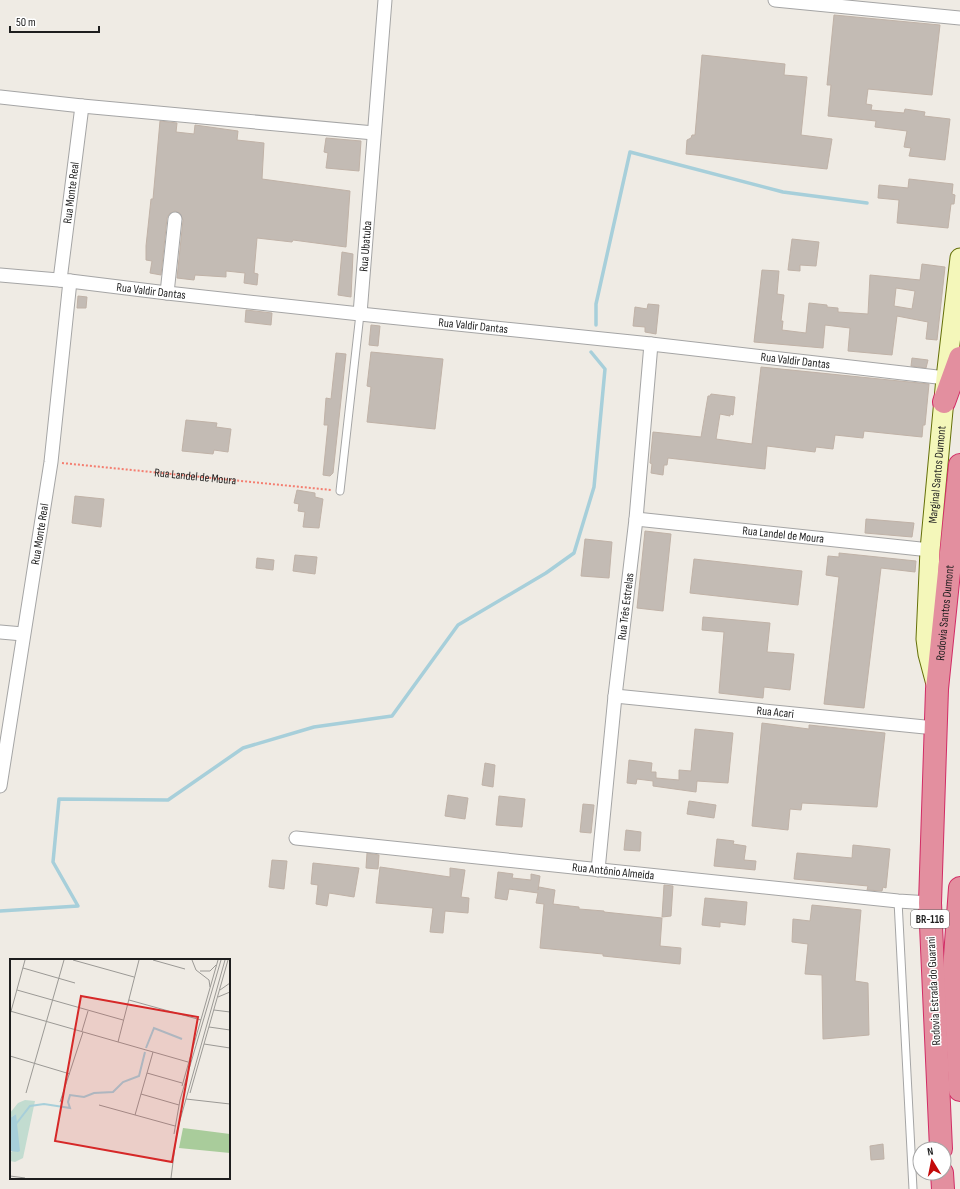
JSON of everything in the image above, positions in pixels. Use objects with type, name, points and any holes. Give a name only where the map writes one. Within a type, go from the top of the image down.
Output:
[{"type":"highway","points":[[944,402],[960,358]]},
{"type":"highway","name":"Rodovia Santos Dumont","points":[[937,689],[960,465]]},
{"type":"highway","name":"Rodovia Estrada do Guarani","points":[[937,689],[930,903],[941,1141]]},
{"type":"highway","name":"Rodovia Estrada do Guarani","points":[[960,888],[954,970],[960,1090]]},
{"type":"main road","name":"Marginal Santos Dumont","points":[[937,689],[931,668],[926,638],[930,550],[946,378],[960,258]]},
{"type":"street","name":"Rua Ubatuba","points":[[360,314],[385,0]]},
{"type":"street","points":[[775,0],[960,18]]},
{"type":"street","points":[[0,97],[374,133]]},
{"type":"street","name":"Rua Monte Real","points":[[0,786],[51,462],[65,281],[82,106]]},
{"type":"street","points":[[168,293],[175,219]]},
{"type":"street","name":"Rua Valdir Dantas","points":[[0,275],[651,344],[946,378]]},
{"type":"street","name":"Rua Três Estrelas","points":[[598,870],[615,696],[636,518],[651,344]]},
{"type":"street","name":"Rua Landel de Moura","points":[[636,518],[930,550]]},
{"type":"street","points":[[0,632],[23,634]]},
{"type":"street","name":"Rua Acari","points":[[615,696],[935,728]]},
{"type":"street","name":"Rua Antônio Almeida","points":[[296,838],[898,901],[930,903]]},
{"type":"lane","name":"Rua Ubatuba","points":[[340,491],[360,314]]},
{"type":"lane","points":[[898,901],[913,1189]]},
{"type":"path","name":"Rua Landel de Moura","points":[[51,462],[340,491]]},
{"type":"building","points":[[834,15],[940,25],[932,95],[868,89],[866,104],[872,105],[871,110],[904,113],[905,109],[925,112],[924,116],[950,119],[945,160],[909,156],[911,148],[904,147],[907,131],[875,127],[876,121],[828,116],[831,85],[827,85]]},
{"type":"building","points":[[702,55],[785,64],[784,75],[807,77],[801,135],[832,139],[827,169],[686,154],[687,140],[691,138],[692,135],[695,135]]},
{"type":"building","points":[[160,121],[177,123],[176,132],[194,134],[195,125],[238,131],[237,140],[264,143],[262,179],[350,191],[346,247],[293,240],[292,242],[257,238],[254,273],[258,274],[257,285],[244,283],[245,273],[226,271],[226,277],[195,275],[194,280],[177,278],[183,220],[180,213],[175,211],[169,214],[167,218],[161,275],[150,273],[152,261],[146,260],[146,246],[151,199],[153,199]]},
{"type":"building","points":[[326,138],[361,141],[359,171],[326,168],[328,153],[324,152]]},
{"type":"building","points":[[909,179],[953,184],[952,194],[955,195],[954,204],[951,204],[948,228],[897,223],[899,200],[878,198],[879,185],[908,188]]},
{"type":"building","points":[[792,239],[819,242],[816,266],[800,265],[800,271],[788,270]]},
{"type":"building","points":[[342,252],[353,254],[351,297],[338,295]]},
{"type":"building","points":[[922,264],[945,267],[937,340],[926,339],[928,322],[897,316],[892,355],[848,351],[850,328],[825,325],[823,348],[754,342],[762,270],[779,271],[777,294],[784,295],[781,321],[783,321],[782,330],[806,333],[809,303],[838,308],[838,312],[868,314],[870,275],[920,280]],"holes":[[[896,288],[915,291],[912,309],[894,306]]]},
{"type":"building","points":[[78,296],[87,297],[86,308],[77,308]]},
{"type":"building","points":[[648,304],[659,305],[656,334],[645,332],[645,327],[633,326],[635,307],[647,309]]},
{"type":"building","points":[[246,310],[272,313],[271,325],[245,322]]},
{"type":"building","points":[[371,325],[380,326],[378,346],[369,345]]},
{"type":"building","points":[[371,352],[443,359],[435,429],[367,422],[371,387],[367,386]]},
{"type":"building","points":[[336,353],[346,354],[333,473],[330,476],[323,475],[328,425],[324,425],[326,398],[331,399]]},
{"type":"building","points":[[912,358],[928,360],[926,368],[911,366]]},
{"type":"building","points":[[761,367],[929,384],[925,425],[923,425],[922,437],[864,431],[863,438],[835,435],[833,449],[816,447],[815,452],[767,446],[765,469],[668,458],[667,465],[664,465],[663,475],[651,473],[652,464],[650,463],[653,432],[701,437],[708,396],[711,394],[735,397],[733,415],[730,414],[730,416],[720,414],[716,439],[752,444]]},
{"type":"building","points":[[186,420],[217,423],[216,427],[231,429],[228,452],[214,450],[213,454],[182,451]]},
{"type":"building","points":[[297,490],[315,493],[315,497],[323,499],[319,528],[303,527],[305,512],[298,511],[299,504],[294,503]]},
{"type":"building","points":[[75,496],[104,499],[101,527],[72,523]]},
{"type":"building","points":[[866,519],[914,523],[912,537],[865,533]]},
{"type":"building","points":[[645,531],[671,534],[663,611],[637,608]]},
{"type":"building","points":[[585,539],[612,542],[609,578],[581,576]]},
{"type":"building","points":[[839,553],[916,561],[915,572],[881,568],[864,708],[824,704],[839,577],[826,575],[828,556],[839,557]]},
{"type":"building","points":[[295,555],[317,557],[315,574],[293,571]]},
{"type":"building","points":[[257,558],[274,560],[273,570],[256,568]]},
{"type":"building","points":[[694,559],[802,571],[798,605],[690,593]]},
{"type":"building","points":[[703,617],[770,623],[767,652],[794,654],[790,690],[764,687],[763,698],[719,693],[724,632],[702,630]]},
{"type":"building","points":[[762,723],[809,729],[809,725],[885,733],[877,807],[802,803],[801,810],[790,809],[788,830],[752,826]]},
{"type":"building","points":[[695,729],[733,733],[728,783],[697,781],[696,792],[653,786],[653,781],[637,779],[636,784],[627,783],[629,760],[652,763],[651,772],[656,772],[656,778],[679,780],[679,770],[691,771]]},
{"type":"building","points":[[485,763],[495,765],[493,787],[482,785]]},
{"type":"building","points":[[448,795],[468,798],[465,819],[445,816]]},
{"type":"building","points":[[499,796],[525,799],[522,827],[496,825]]},
{"type":"building","points":[[689,801],[716,805],[714,818],[687,814]]},
{"type":"building","points":[[583,804],[594,805],[591,833],[580,832]]},
{"type":"building","points":[[626,830],[641,832],[640,851],[624,850]]},
{"type":"building","points":[[717,839],[734,841],[733,844],[746,846],[744,860],[756,861],[755,870],[714,866]]},
{"type":"building","points":[[853,845],[890,849],[886,888],[883,887],[882,891],[867,890],[868,886],[794,879],[797,853],[852,858]]},
{"type":"building","points":[[367,853],[379,855],[378,869],[366,868]]},
{"type":"building","points":[[272,860],[287,861],[284,889],[269,887]]},
{"type":"building","points":[[313,863],[359,868],[354,897],[329,893],[327,906],[316,904],[318,885],[311,884]]},
{"type":"building","points":[[380,867],[450,877],[450,868],[465,870],[461,897],[469,898],[468,913],[445,911],[443,933],[430,932],[433,908],[376,903]]},
{"type":"building","points":[[498,872],[513,874],[512,878],[531,880],[531,874],[540,876],[538,890],[539,887],[555,890],[553,904],[579,907],[579,909],[662,918],[660,946],[681,948],[680,964],[540,948],[544,904],[536,903],[538,893],[509,889],[507,900],[495,898]]},
{"type":"building","points":[[664,885],[673,886],[671,916],[662,917]]},
{"type":"building","points":[[705,898],[747,902],[745,925],[720,922],[720,927],[702,925]]},
{"type":"building","points":[[812,905],[861,910],[855,981],[868,983],[869,1035],[823,1039],[822,975],[805,974],[808,944],[792,942],[793,919],[810,921]]},
{"type":"building","points":[[883,1144],[884,1159],[871,1160],[870,1146]]},
{"type":"waterway","points":[[596,325],[596,304],[630,152],[783,192],[867,203]]},
{"type":"waterway","points":[[0,911],[78,906],[53,862],[59,799],[168,800],[243,748],[314,727],[392,716],[458,625],[546,573],[574,553],[594,487],[605,369],[591,352]]}]
